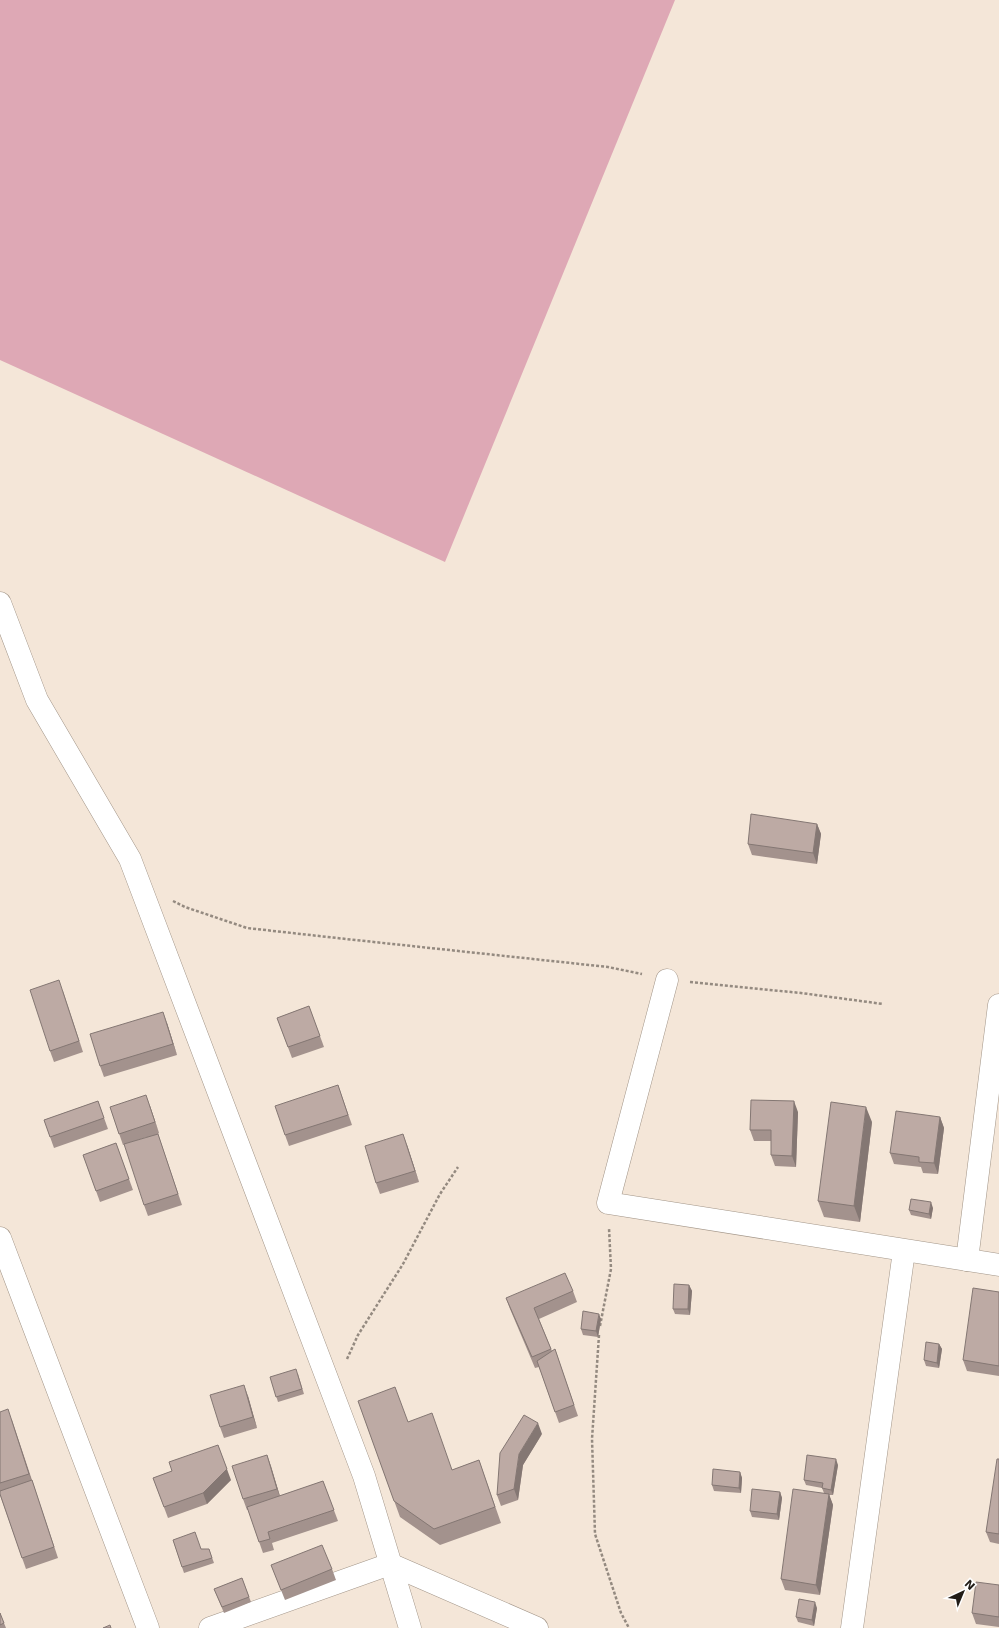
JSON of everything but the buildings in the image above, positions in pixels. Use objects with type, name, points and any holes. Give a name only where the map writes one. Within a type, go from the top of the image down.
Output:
[{"type":"street","points":[[0,603],[37,700],[130,859],[364,1476],[410,1628]]},
{"type":"street","points":[[667,980],[608,1203],[999,1265]]},
{"type":"street","points":[[967,1260],[999,1005]]},
{"type":"street","points":[[0,1238],[148,1628]]},
{"type":"street","points":[[852,1628],[904,1251]]},
{"type":"street","points":[[210,1628],[390,1564],[537,1628]]},
{"type":"path","points":[[139,882],[185,907],[247,928],[346,940],[608,967],[667,980],[801,993],[884,1004]]},
{"type":"path","points":[[333,1393],[358,1335],[403,1264],[440,1194],[458,1167]]},
{"type":"path","points":[[608,1203],[611,1269],[598,1337],[592,1440],[595,1534],[621,1613],[629,1628]]},
{"type":"shaded area","points":[[0,0],[675,0],[445,562],[0,360]]}]
